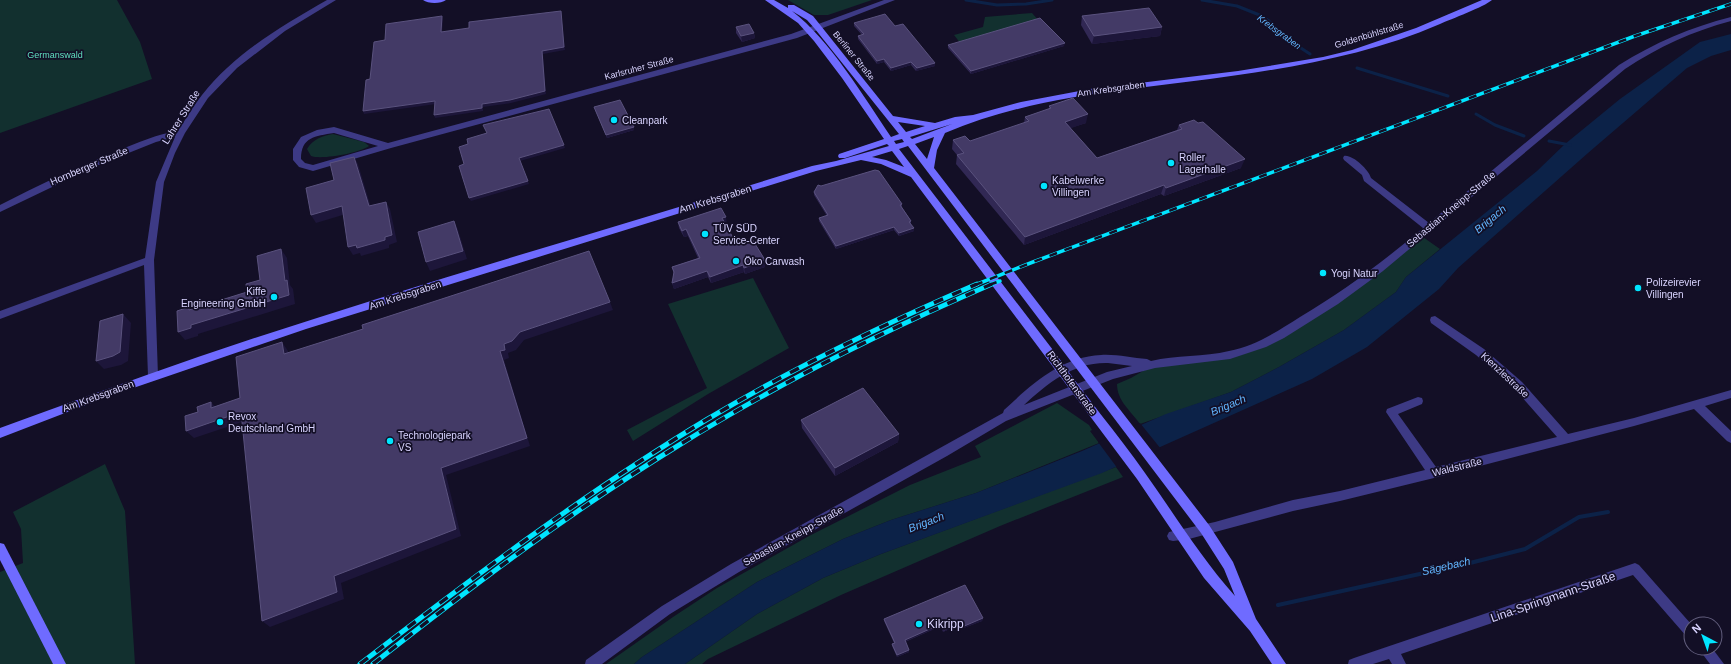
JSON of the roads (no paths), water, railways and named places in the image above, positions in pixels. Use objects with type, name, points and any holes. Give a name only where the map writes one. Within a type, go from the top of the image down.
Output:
[{"type":"street","name":"Lahrer Straße","points":[[152,376],[149,260],[160,182],[171,153],[181,133],[205,96],[234,66],[257,47],[282,30],[332,0]]},
{"type":"street","points":[[428,0],[442,0]]},
{"type":"street","name":"Berliner Straße","points":[[769,0],[788,11],[801,21],[809,30],[845,76],[891,143]]},
{"type":"street","name":"Berliner Straße","points":[[778,0],[810,18],[904,135]]},
{"type":"street","name":"Karlsruher Straße","points":[[388,146],[334,130],[318,132],[304,139],[297,149],[297,160],[302,165],[313,168],[388,146],[720,57],[809,30],[891,0]]},
{"type":"street","name":"Goldenbühlstraße","points":[[1252,70],[1323,59],[1354,52],[1419,30],[1488,0]]},
{"type":"street","name":"Sebastian-Kneipp-Straße","points":[[591,664],[666,610],[735,568],[943,453],[1002,418],[1111,375],[1155,364],[1230,355],[1280,336],[1335,301],[1380,269],[1622,67],[1647,50],[1685,33],[1731,19]]},
{"type":"street","name":"Am Krebsgraben","points":[[0,433],[79,402],[152,376],[475,272],[814,168],[836,164],[859,157],[891,143],[904,135],[938,129],[1021,105],[1090,91],[1252,70]]},
{"type":"street","points":[[891,118],[938,129],[930,170]]},
{"type":"street","name":"Am Krebsgraben","points":[[814,168],[832,160],[891,143],[910,142],[938,129]]},
{"type":"street","name":"Hornberger Straße","points":[[0,209],[47,184],[97,162],[163,136],[181,133]]},
{"type":"street","name":"Richthofenstraße","points":[[904,135],[1205,529],[1228,566],[1254,628]]},
{"type":"street","name":"Richthofenstraße","points":[[891,143],[913,175],[1062,371],[1074,390],[1103,425],[1141,476],[1177,536],[1254,628],[1280,664]]},
{"type":"street","points":[[859,157],[883,162],[913,175]]},
{"type":"street","points":[[1347,158],[1366,174],[1367,179],[1428,228]]},
{"type":"street","points":[[0,315],[149,260]]},
{"type":"street","name":"Kienzlestraße","points":[[1435,320],[1480,352],[1518,385],[1566,439]]},
{"type":"street","name":"Sebastian-Kneipp-Straße","points":[[1002,418],[1044,380],[1079,363],[1100,359],[1155,364]]},
{"type":"street","name":"Waldstraße","points":[[1177,536],[1313,500],[1340,496],[1634,422],[1731,394]]},
{"type":"street","points":[[1418,401],[1391,412],[1434,473]]},
{"type":"street","points":[[1696,404],[1731,438]]},
{"type":"street","points":[[0,548],[60,664]]},
{"type":"street","name":"Lina-Springmann-Straße","points":[[1354,664],[1635,569],[1683,624]]},
{"type":"street","points":[[1391,651],[1400,664]]},
{"type":"street","points":[[1711,656],[1718,664]]},
{"type":"water","name":"Brigach","points":[[1731,34],[1731,50],[1711,56],[1687,68],[1458,268],[1439,289],[1367,347],[1312,379],[1102,473],[881,554],[823,578],[757,614],[685,664],[634,664],[642,657],[757,582],[843,539],[891,520],[976,493],[1082,451],[1166,414],[1231,392],[1344,330],[1396,292],[1406,277],[1537,171],[1565,144],[1620,99],[1700,42]]},
{"type":"waterway","name":"Krebsgraben","points":[[966,0],[997,5],[1026,4],[1052,0]]},
{"type":"waterway","name":"Krebsgraben","points":[[1202,0],[1237,6],[1262,16],[1269,21],[1284,37],[1310,54]]},
{"type":"waterway","name":"Krebsgraben","points":[[1357,68],[1448,96]]},
{"type":"waterway","name":"Krebsgraben","points":[[1476,114],[1495,125],[1524,136]]},
{"type":"waterway","name":"Krebsgraben","points":[[1549,141],[1570,145]]},
{"type":"waterway","name":"Sägebach","points":[[1278,605],[1470,563],[1525,549],[1579,517],[1608,512]]},
{"type":"railway","points":[[975,285],[1635,36],[1731,4]]},
{"type":"railway","points":[[989,285],[1000,281]]},
{"type":"railway","points":[[360,664],[530,537],[617,477],[706,420],[805,365],[908,315],[977,284]]},
{"type":"railway","points":[[373,664],[559,524],[676,447],[792,380],[911,320],[992,284]]},
{"type":"place","name":"Cleanpark","points":[[614,120]]},
{"type":"place","name":"Roller Lagerhalle","points":[[1171,163]]},
{"type":"place","name":"Kabelwerke Villingen","points":[[1044,186]]},
{"type":"place","name":"TÜV SÜD Service-Center","points":[[705,234]]},
{"type":"place","name":"Öko Carwash","points":[[736,261]]},
{"type":"place","name":"Yogi Natur","points":[[1323,273]]},
{"type":"place","name":"Polizeirevier Villingen","points":[[1638,288]]},
{"type":"place","name":"Kiffe Engineering GmbH","points":[[274,297]]},
{"type":"place","name":"Revox Deutschland GmbH","points":[[220,422]]},
{"type":"place","name":"Technologiepark VS","points":[[390,441]]},
{"type":"place","name":"Kikripp","points":[[919,624]]},
{"type":"park label","name":"Germanswald","points":[[55,55]]}]
